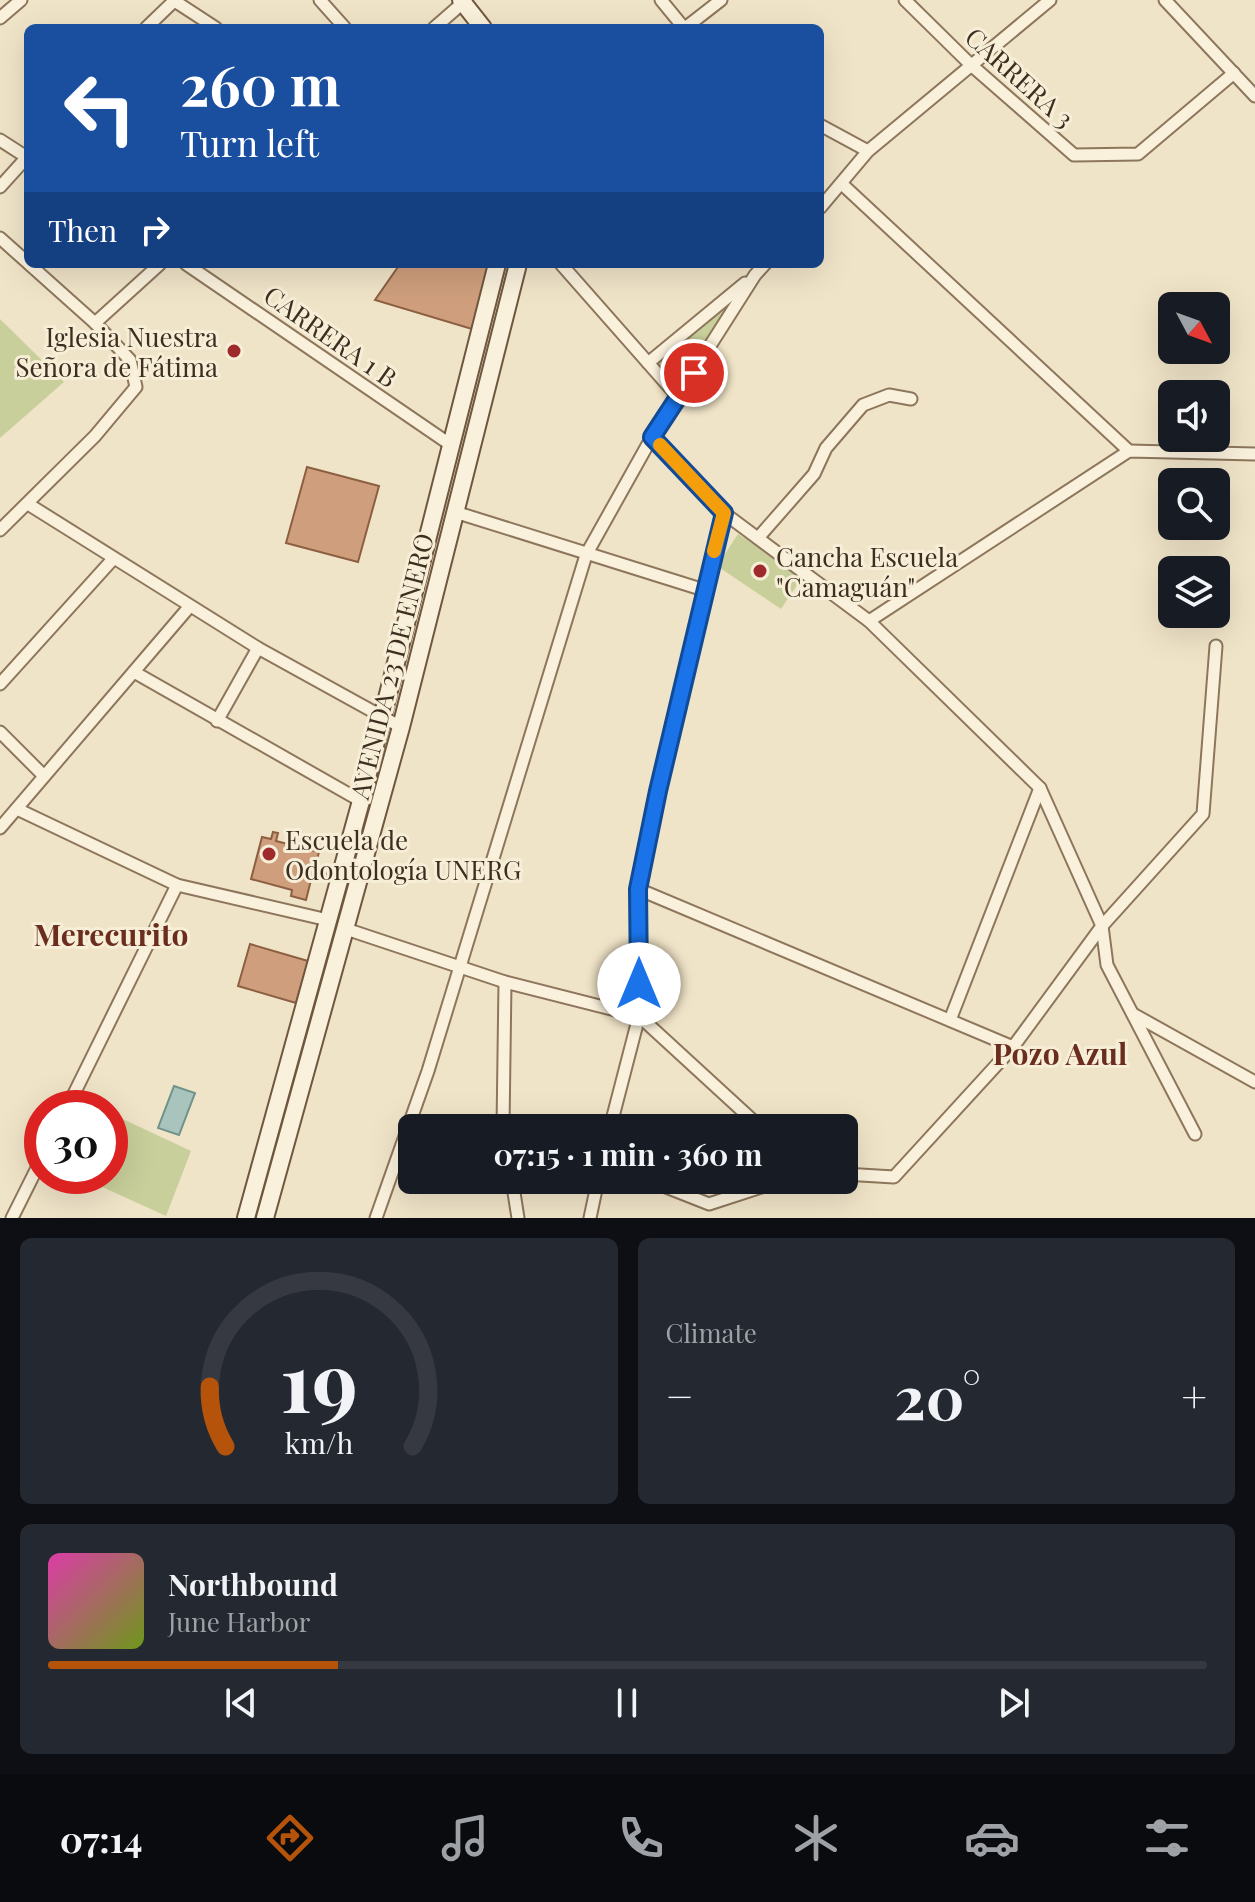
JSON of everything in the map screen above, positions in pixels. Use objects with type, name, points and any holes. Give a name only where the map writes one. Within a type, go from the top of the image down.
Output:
[{"type":"main road","points":[[463,1],[480,24]]},
{"type":"main road","name":"AVENIDA 23 DE ENERO","points":[[246,1218],[361,801],[496,268]]},
{"type":"main road","name":"AVENIDA 23 DE ENERO","points":[[265,1218],[401,727],[517,268]]},
{"type":"street","points":[[0,18],[21,0]]},
{"type":"street","points":[[150,24],[174,0],[210,24]]},
{"type":"street","points":[[320,0],[341,24]]},
{"type":"street","points":[[661,0],[682,24]]},
{"type":"street","points":[[690,24],[721,0]]},
{"type":"street","name":"CARRERA 3","points":[[905,0],[970,64],[1074,155],[1138,154],[1234,73]]},
{"type":"street","points":[[824,204],[843,185],[868,151],[1050,0]]},
{"type":"street","points":[[1165,0],[1255,96]]},
{"type":"street","points":[[438,24],[463,1]]},
{"type":"street","points":[[824,127],[868,151]]},
{"type":"street","points":[[0,140],[24,155]]},
{"type":"street","points":[[0,187],[24,161]]},
{"type":"street","points":[[843,185],[1129,451]]},
{"type":"street","points":[[0,238],[24,260]]},
{"type":"street","points":[[0,530],[95,436],[136,387],[130,360],[95,323],[33,268]]},
{"type":"street","points":[[95,323],[156,268]]},
{"type":"street","name":"CARRERA 1 B","points":[[192,268],[451,445]]},
{"type":"street","points":[[565,268],[679,398]]},
{"type":"street","points":[[648,363],[761,268]]},
{"type":"street","points":[[376,1218],[428,1071],[586,555],[652,437],[755,275]]},
{"type":"street","points":[[758,538],[814,474],[824,451],[863,405],[889,395],[911,399]]},
{"type":"street","points":[[652,437],[724,513],[869,621],[1040,788],[1102,926],[1107,965],[1195,1134]]},
{"type":"street","points":[[869,621],[1129,451],[1255,454]]},
{"type":"street","points":[[28,504],[258,648],[401,727]]},
{"type":"street","points":[[455,512],[704,590]]},
{"type":"street","points":[[614,1114],[639,1016],[638,889],[724,513]]},
{"type":"street","points":[[0,684],[113,559]]},
{"type":"street","points":[[0,828],[190,606]]},
{"type":"street","points":[[858,1175],[894,1177],[1013,1047],[1102,926],[1203,814],[1216,646]]},
{"type":"street","points":[[217,721],[258,648]]},
{"type":"street","points":[[134,672],[361,801]]},
{"type":"street","points":[[0,732],[44,776]]},
{"type":"street","points":[[950,1020],[1040,788]]},
{"type":"street","points":[[17,809],[177,885],[328,920]]},
{"type":"street","points":[[76,1090],[177,885]]},
{"type":"street","points":[[638,889],[1013,1047]]},
{"type":"street","points":[[346,929],[505,982],[639,1016],[746,1114]]},
{"type":"street","points":[[503,1114],[505,982]]},
{"type":"street","points":[[1132,1013],[1255,1082]]},
{"type":"street","points":[[12,1218],[24,1194]]},
{"type":"street","points":[[514,1194],[518,1218]]},
{"type":"street","points":[[590,1218],[595,1194]]},
{"type":"street","points":[[684,1194],[709,1204],[740,1194]]},
{"type":"green space","points":[[738,296],[679,388],[655,362]]},
{"type":"green space","points":[[0,319],[64,382],[0,438]]},
{"type":"green space","name":"Cancha Escuela \"Camaguán\"","points":[[738,534],[803,576],[781,609],[717,566]]},
{"type":"green space","points":[[128,1121],[191,1151],[166,1216],[118,1194],[128,1194]]},
{"type":"water","points":[[174,1086],[195,1093],[179,1135],[158,1128]]},
{"type":"building","points":[[397,268],[489,268],[472,329],[375,300]]},
{"type":"building","points":[[307,467],[379,486],[358,562],[286,543]]},
{"type":"building","points":[[273,832],[278,833],[276,841],[319,852],[314,871],[328,874],[326,880],[312,876],[306,900],[291,896],[292,890],[251,879],[262,837],[271,839]]},
{"type":"building","points":[[250,944],[308,961],[296,1003],[238,986]]},
{"type":"slow traffic","points":[[660,445],[724,513],[714,551]]},
{"type":"place","name":"Iglesia Nuestra Señora de Fátima","points":[[234,351]]},
{"type":"place","name":"Cancha Escuela \"Camaguán\"","points":[[760,571]]},
{"type":"place","name":"Escuela de Odontología UNERG","points":[[269,854]]},
{"type":"district","name":"Merecurito","points":[[111,934]]},
{"type":"district","name":"Pozo Azul","points":[[1060,1053]]},
{"type":"route","points":[[639,984],[638,889],[724,513],[652,437],[694,373]]}]
